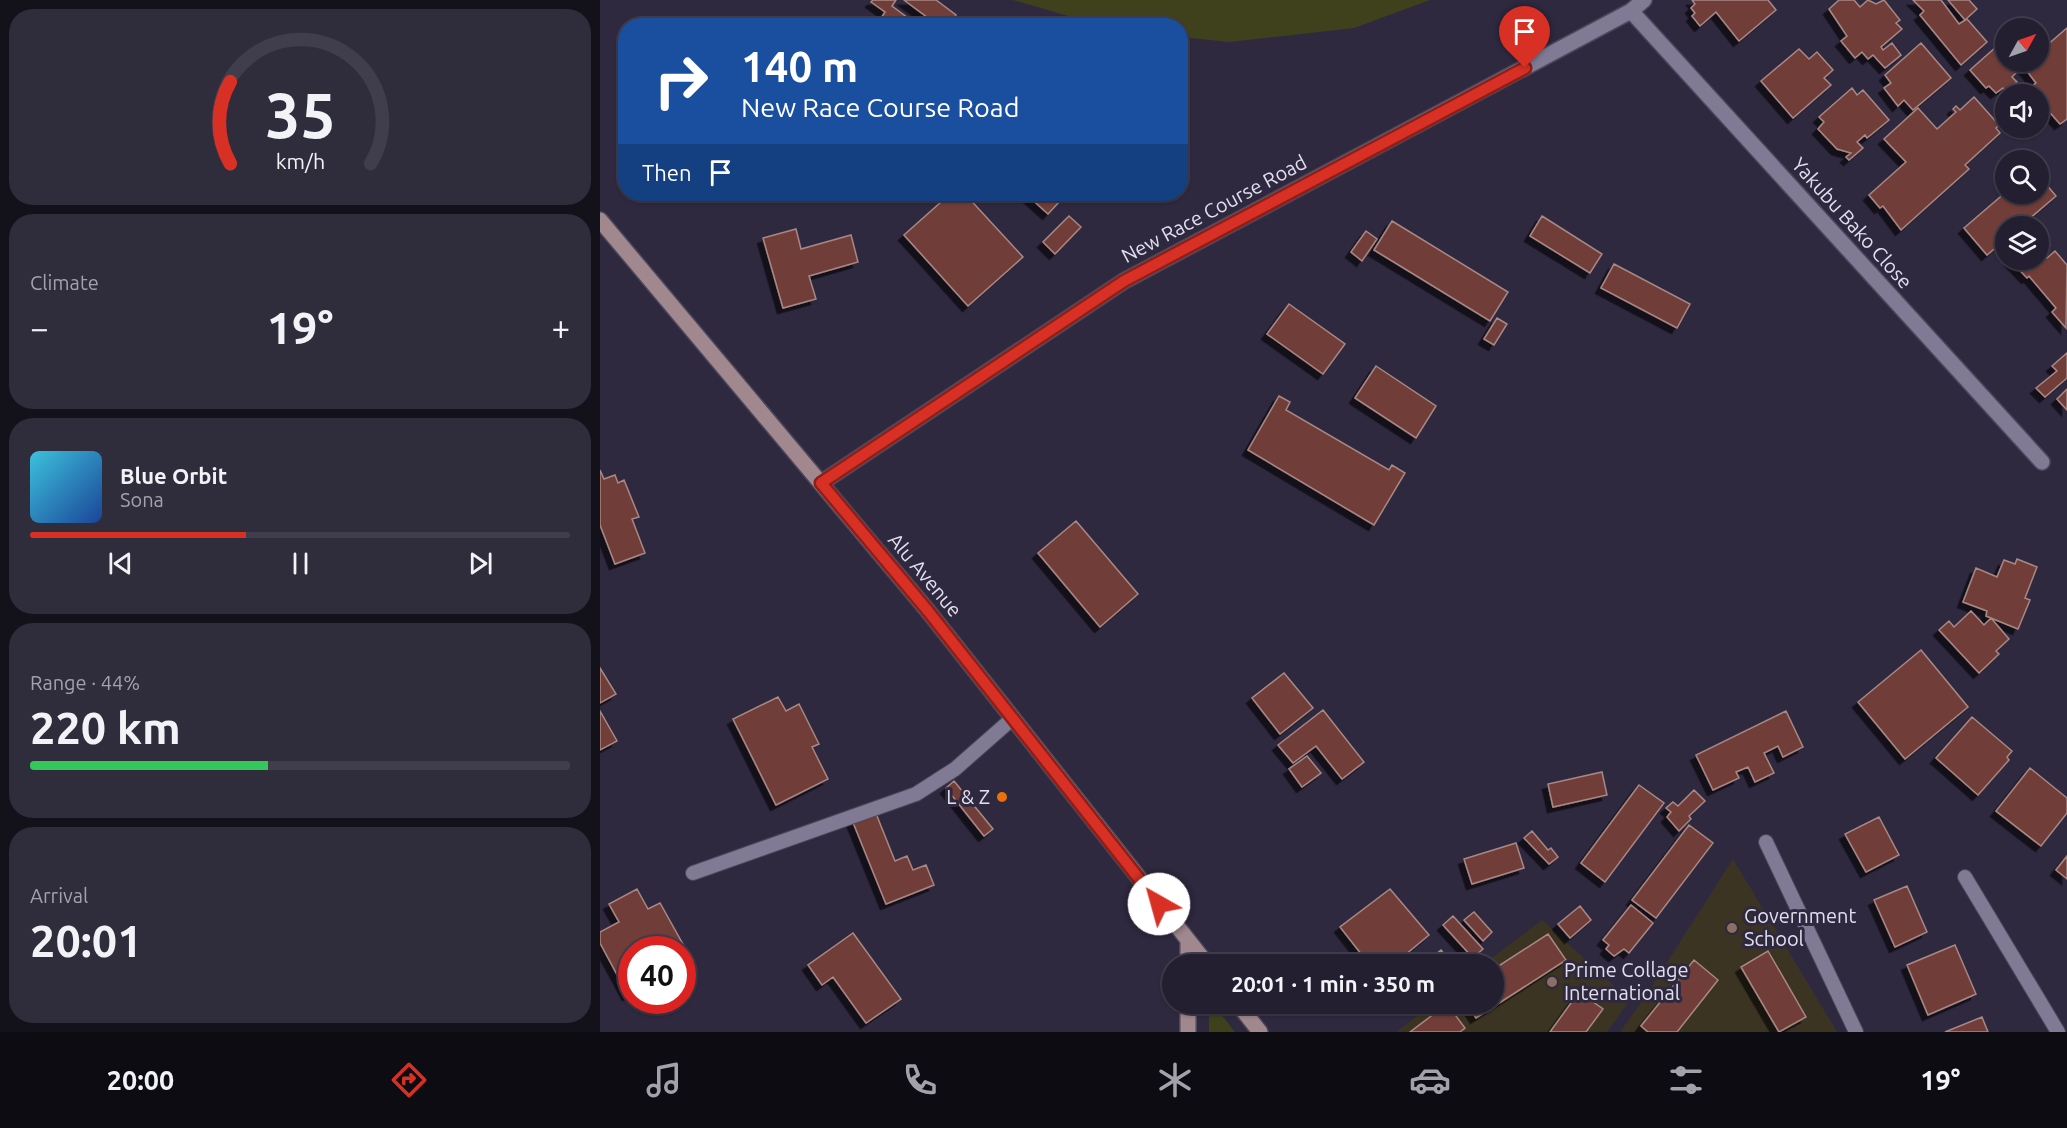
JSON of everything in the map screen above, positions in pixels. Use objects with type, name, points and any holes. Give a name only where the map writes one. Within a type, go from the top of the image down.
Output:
[{"type":"street","name":"New Race Course Road","points":[[821,483],[1124,281],[1631,11],[1644,0]]},
{"type":"street","name":"Yakubu Bako Close","points":[[1631,11],[2042,462]]},
{"type":"street","name":"Alu Avenue","points":[[600,220],[928,611],[1199,954]]},
{"type":"street","points":[[1188,941],[1188,954]]},
{"type":"street","points":[[1188,1014],[1188,1032]]},
{"type":"street","points":[[1246,1014],[1260,1032]]},
{"type":"lane","points":[[693,873],[916,794],[955,769],[1013,718]]},
{"type":"lane","points":[[1766,842],[1829,981],[1856,1032]]},
{"type":"lane","points":[[1965,877],[2058,1032]]},
{"type":"shaded area","name":"Government School","points":[[1733,859],[1837,1032],[1620,1032],[1645,997]]},
{"type":"shaded area","name":"Prime Collage International","points":[[1542,920],[1630,1000],[1607,1032],[1396,1032],[1420,1014],[1504,1014],[1504,954],[1497,954]]},
{"type":"green space","points":[[1013,0],[1430,0],[1354,28],[1229,42],[1188,38],[1188,18],[1075,18]]},
{"type":"green space","points":[[1209,1014],[1221,1014],[1235,1032],[1209,1032]]},
{"type":"building","points":[[873,0],[896,0],[892,6],[908,18],[881,18],[885,12],[871,2]]},
{"type":"building","points":[[904,0],[936,0],[956,15],[954,18],[928,18]]},
{"type":"building","points":[[1692,0],[1768,0],[1776,10],[1739,41],[1716,12],[1700,26],[1692,16],[1695,13],[1691,8],[1695,4]]},
{"type":"building","points":[[1839,0],[1854,0],[1860,7],[1868,0],[1876,4],[1884,0],[1900,20],[1896,23],[1902,29],[1881,47],[1883,50],[1892,43],[1901,55],[1885,68],[1873,55],[1868,59],[1862,52],[1855,58],[1841,41],[1847,36],[1829,9]]},
{"type":"building","points":[[1913,0],[1941,0],[1959,24],[1967,19],[1987,42],[1961,65],[1920,15],[1924,11]]},
{"type":"building","points":[[1948,0],[1969,0],[1977,9],[1965,20]]},
{"type":"building","points":[[2067,28],[2067,119],[2060,124],[2049,112],[2049,84],[2035,84],[2028,72],[2049,72],[2049,44]]},
{"type":"building","points":[[1921,43],[1951,78],[1913,110],[1904,100],[1898,106],[1884,88],[1891,83],[1885,75]]},
{"type":"building","points":[[1995,48],[1995,72],[2017,72],[2012,77],[2017,82],[1995,84],[1995,92],[1989,86],[1986,88],[1970,70]]},
{"type":"building","points":[[1799,49],[1809,59],[1817,52],[1833,70],[1824,78],[1831,85],[1793,118],[1761,81]]},
{"type":"building","points":[[1852,88],[1857,95],[1863,90],[1889,120],[1867,138],[1865,135],[1857,142],[1863,148],[1849,160],[1846,157],[1851,153],[1837,149],[1818,129],[1824,122],[1819,117]]},
{"type":"building","points":[[1974,97],[1995,121],[1995,138],[1965,165],[1969,169],[1901,230],[1883,206],[1880,208],[1869,195],[1906,162],[1884,139],[1918,108],[1937,129],[1956,112],[1953,109],[1956,106],[1960,110]]},
{"type":"building","points":[[2049,188],[2056,196],[2049,202]]},
{"type":"building","points":[[942,201],[971,201],[1023,257],[968,306],[904,235]]},
{"type":"building","points":[[1034,201],[1059,202],[1048,214]]},
{"type":"building","points":[[1995,201],[1995,204],[2047,204],[2033,216],[1995,216],[1995,248],[1987,255],[1964,228]]},
{"type":"building","points":[[1069,216],[1081,227],[1055,254],[1043,242]]},
{"type":"building","points":[[1542,216],[1602,254],[1590,273],[1530,236]]},
{"type":"building","points":[[1392,221],[1508,292],[1490,321],[1374,250]]},
{"type":"building","points":[[796,229],[801,249],[851,235],[858,262],[809,276],[816,299],[783,308],[763,238]]},
{"type":"building","points":[[1366,231],[1377,239],[1362,261],[1351,252]]},
{"type":"building","points":[[2055,251],[2067,265],[2066,328],[2052,312],[2056,308],[2029,276],[2027,278],[2019,270],[2049,270],[2049,256]]},
{"type":"building","points":[[1614,264],[1690,304],[1677,328],[1601,288]]},
{"type":"building","points":[[1289,304],[1345,344],[1323,374],[1267,334]]},
{"type":"building","points":[[1497,318],[1507,324],[1494,345],[1484,339]]},
{"type":"building","points":[[2067,353],[2067,378],[2045,397],[2036,388],[2057,371],[2052,366]]},
{"type":"building","points":[[1376,366],[1436,406],[1416,438],[1355,398]]},
{"type":"building","points":[[2067,389],[2067,410],[2057,399]]},
{"type":"building","points":[[1279,396],[1290,402],[1286,410],[1389,470],[1392,465],[1405,473],[1374,525],[1248,450]]},
{"type":"building","points":[[600,470],[604,479],[615,475],[618,483],[624,480],[639,517],[632,519],[645,553],[615,564],[600,525]]},
{"type":"building","points":[[1076,521],[1138,594],[1100,627],[1038,553]]},
{"type":"building","points":[[2017,559],[2037,567],[2025,598],[2030,600],[2018,629],[1986,616],[1987,611],[1963,602],[1976,568],[1997,577],[2004,560],[2015,564]]},
{"type":"building","points":[[1971,611],[1984,625],[1991,618],[2009,639],[1996,651],[1999,654],[1979,673],[1939,630],[1949,621],[1954,627]]},
{"type":"building","points":[[1921,650],[1968,707],[1905,759],[1858,702]]},
{"type":"building","points":[[600,668],[616,694],[600,703]]},
{"type":"building","points":[[1284,673],[1313,708],[1280,734],[1252,698]]},
{"type":"building","points":[[778,697],[786,711],[799,704],[819,744],[812,747],[828,779],[776,805],[733,719]]},
{"type":"building","points":[[1323,710],[1364,762],[1342,779],[1316,746],[1293,763],[1278,745]]},
{"type":"building","points":[[600,711],[617,741],[600,750]]},
{"type":"building","points":[[1786,711],[1803,747],[1783,757],[1778,746],[1764,753],[1774,773],[1755,782],[1748,767],[1736,772],[1739,778],[1713,790],[1696,755]]},
{"type":"building","points":[[1972,717],[2012,751],[2007,757],[2009,760],[1978,795],[1936,758]]},
{"type":"building","points":[[1307,756],[1321,773],[1302,787],[1289,769]]},
{"type":"building","points":[[2030,768],[2067,798],[2067,813],[2041,846],[1996,811]]},
{"type":"building","points":[[1602,772],[1607,795],[1553,807],[1548,784]]},
{"type":"building","points":[[954,781],[993,829],[984,836],[946,788]]},
{"type":"building","points":[[1639,785],[1664,803],[1605,882],[1581,863]]},
{"type":"building","points":[[1694,790],[1705,801],[1689,816],[1691,819],[1679,831],[1667,817],[1671,812],[1666,808],[1673,802],[1678,806]]},
{"type":"building","points":[[875,811],[895,861],[907,856],[913,870],[926,865],[934,885],[886,904],[852,820]]},
{"type":"building","points":[[1879,817],[1899,855],[1866,872],[1845,834]]},
{"type":"building","points":[[1689,825],[1713,843],[1656,918],[1632,900]]},
{"type":"building","points":[[1532,831],[1548,850],[1551,848],[1558,857],[1549,864],[1524,838]]},
{"type":"building","points":[[1516,843],[1524,868],[1472,884],[1464,859]]},
{"type":"building","points":[[2067,856],[2067,879],[2056,870]]},
{"type":"building","points":[[1907,886],[1927,932],[1895,947],[1874,900]]},
{"type":"building","points":[[637,889],[648,909],[660,903],[678,936],[618,936],[618,976],[600,943],[600,932],[619,922],[609,904]]},
{"type":"building","points":[[1390,889],[1429,935],[1406,954],[1361,954],[1340,927]]},
{"type":"building","points":[[1631,905],[1653,923],[1629,953],[1624,949],[1614,956],[1606,949],[1609,945],[1603,940]]},
{"type":"building","points":[[1580,906],[1591,920],[1570,938],[1558,924]]},
{"type":"building","points":[[1474,912],[1492,932],[1483,941],[1464,920]]},
{"type":"building","points":[[1453,916],[1483,949],[1477,954],[1469,954],[1443,925]]},
{"type":"building","points":[[853,933],[901,999],[866,1023],[833,977],[822,985],[808,965]]},
{"type":"building","points":[[1548,934],[1566,960],[1504,1000],[1504,963]]},
{"type":"building","points":[[1955,945],[1976,994],[1928,1015],[1907,965]]},
{"type":"building","points":[[1768,951],[1806,1017],[1779,1032],[1741,967]]},
{"type":"building","points":[[1694,960],[1718,980],[1677,1032],[1648,1032],[1641,1026]]},
{"type":"building","points":[[1579,992],[1603,1009],[1586,1032],[1550,1032]]},
{"type":"building","points":[[1434,1014],[1454,1014],[1465,1028],[1460,1032],[1410,1032]]},
{"type":"building","points":[[1982,1017],[1988,1032],[1945,1032]]},
{"type":"place","name":"L & Z","points":[[1002,797]]},
{"type":"place","name":"Government School","points":[[1732,928]]},
{"type":"place","name":"Prime Collage International","points":[[1552,982]]},
{"type":"route","points":[[1159,904],[928,611],[821,483],[1124,281],[1525,68]]}]
